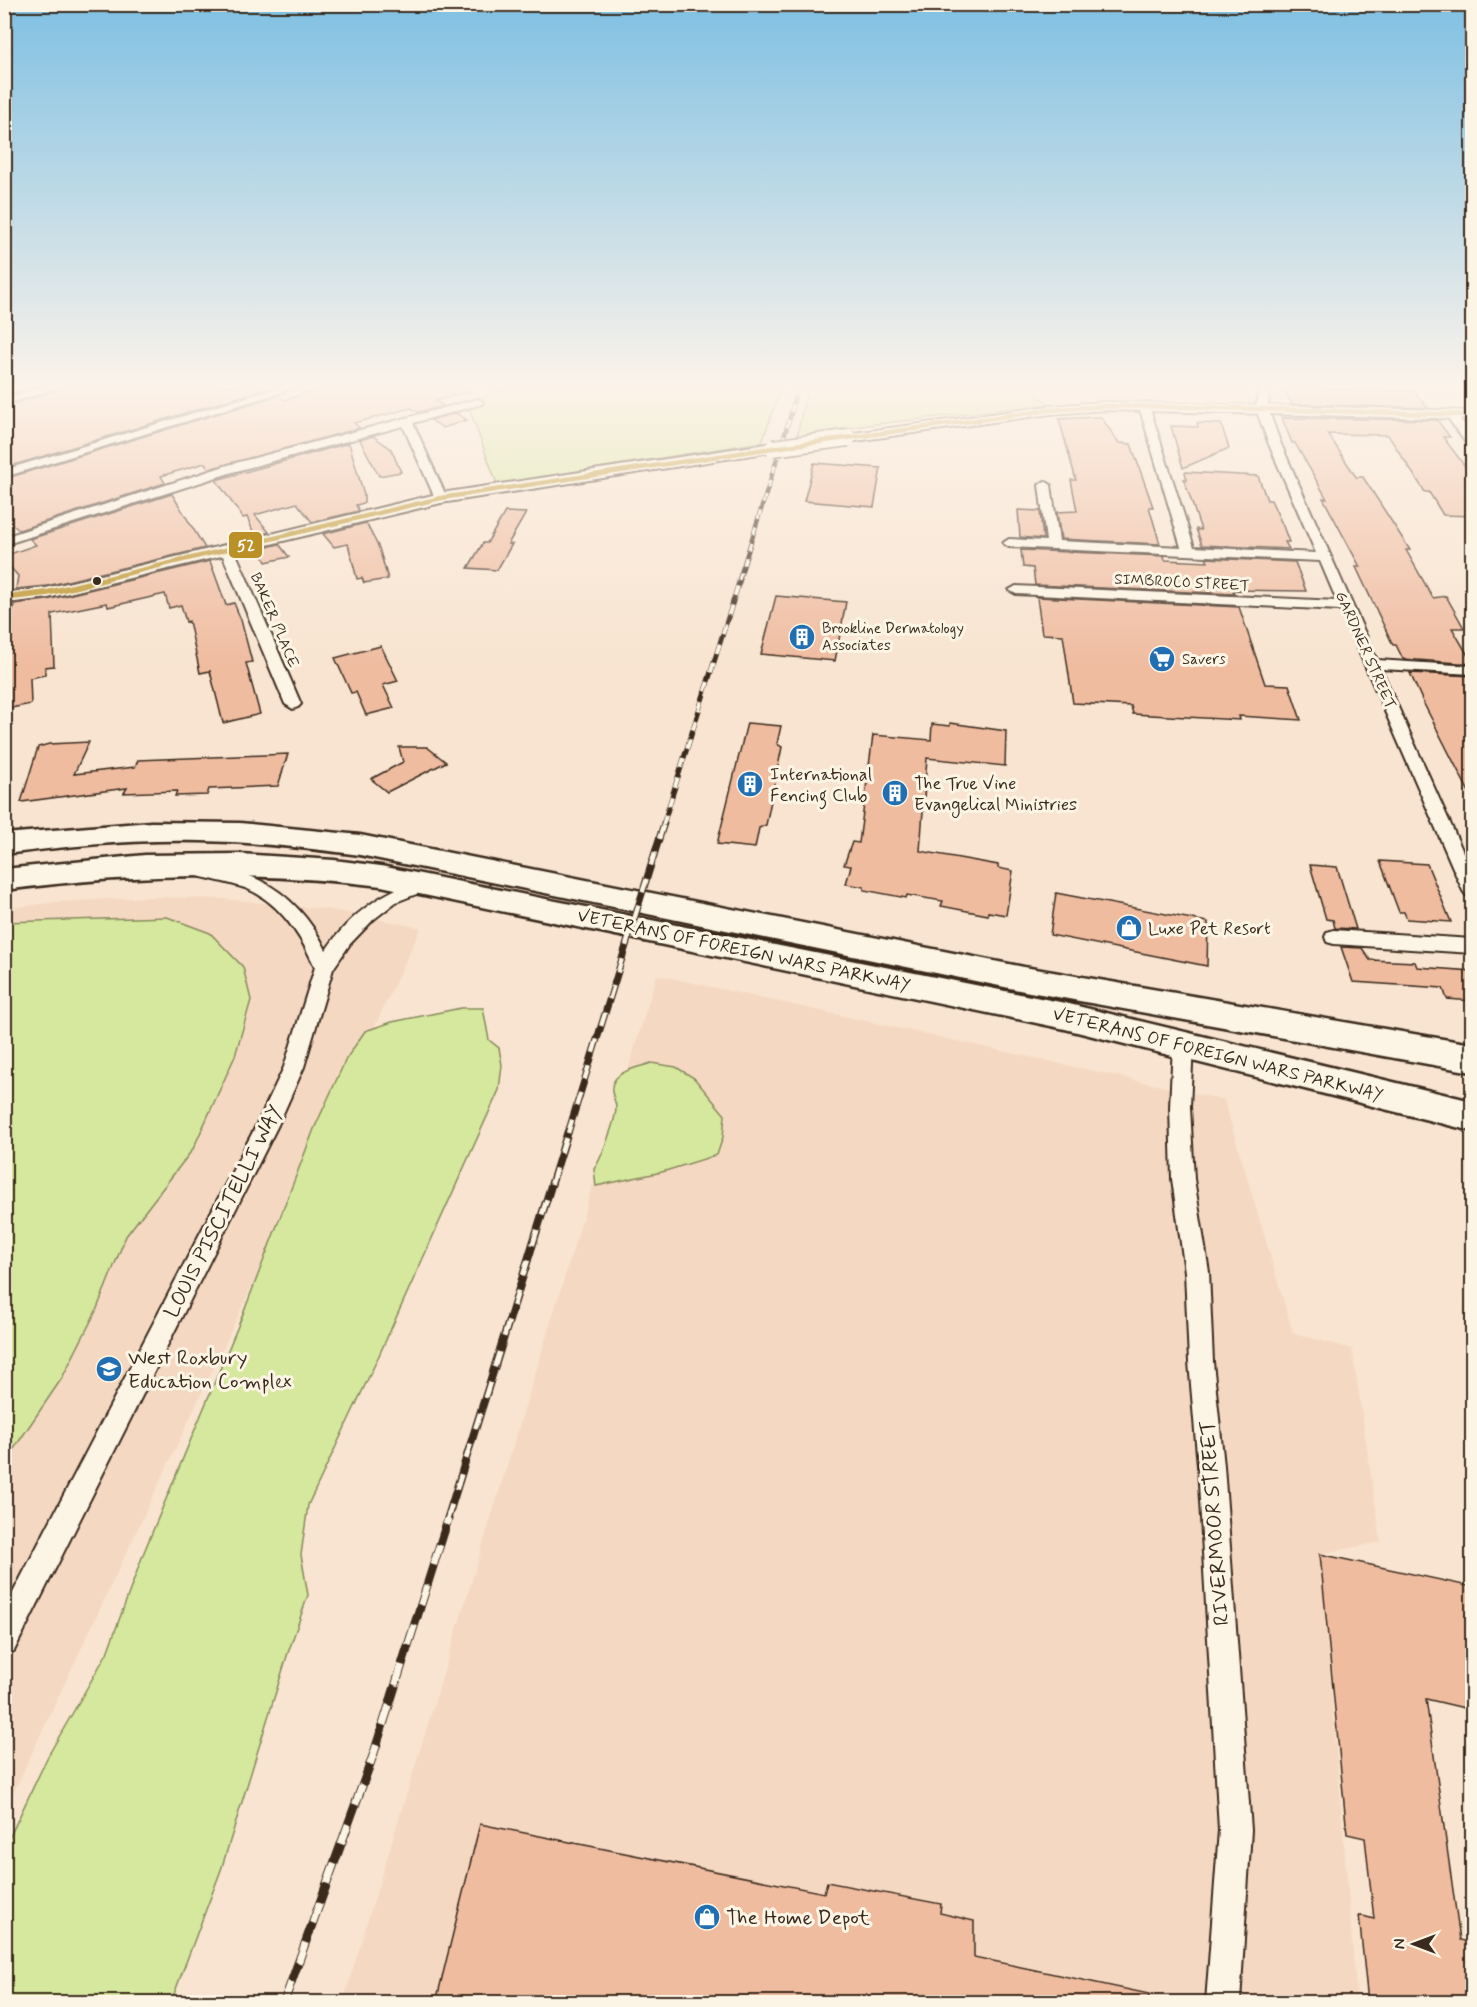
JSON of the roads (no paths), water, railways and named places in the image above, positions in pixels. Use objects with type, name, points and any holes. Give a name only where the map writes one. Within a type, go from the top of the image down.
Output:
[{"type":"highway","name":"VETERANS OF FOREIGN WARS PARKWAY","points":[[4,844],[111,834],[201,831],[271,835],[360,845],[1035,981],[1473,1058]]},
{"type":"highway","name":"VETERANS OF FOREIGN WARS PARKWAY","points":[[4,880],[95,870],[176,865],[301,867],[365,874],[426,884],[1032,1009],[1473,1116]]},
{"type":"street","points":[[4,541],[199,479]]},
{"type":"street","points":[[432,479],[441,498]]},
{"type":"street","points":[[4,598],[46,593],[441,498],[570,479]]},
{"type":"street","points":[[1166,479],[1188,549]]},
{"type":"street","name":"GARDNER STREET","points":[[1290,479],[1473,891]]},
{"type":"street","points":[[1045,485],[1053,544]]},
{"type":"street","points":[[1009,543],[1188,549],[1325,557]]},
{"type":"street","name":"BAKER PLACE","points":[[227,549],[293,704]]},
{"type":"street","name":"SIMBROCO STREET","points":[[1016,590],[1347,606]]},
{"type":"street","points":[[1372,664],[1473,670]]},
{"type":"street","points":[[176,865],[252,884],[280,901],[310,936],[324,967]]},
{"type":"street","name":"LOUIS PISCITELLI WAY","points":[[4,1641],[267,1125],[294,1066],[324,967],[343,939],[367,915],[390,898],[426,884]]},
{"type":"street","points":[[1334,937],[1473,946]]},
{"type":"street","name":"RIVERMOOR STREET","points":[[1183,1044],[1180,1107],[1183,1179],[1197,1272],[1201,1362],[1211,1466],[1234,1830],[1223,2002]]},
{"type":"railway","points":[[739,580],[771,479]]},
{"type":"railway","points":[[663,825],[740,579]]},
{"type":"railway","points":[[568,1133],[664,823]]},
{"type":"railway","points":[[447,1520],[568,1131]]},
{"type":"railway","points":[[284,2002],[374,1753],[448,1519]]},
{"type":"place","name":"Brookline Dermatology Associates","points":[[802,637]]},
{"type":"place","name":"Savers","points":[[1162,659]]},
{"type":"place","name":"International Fencing Club","points":[[750,784]]},
{"type":"place","name":"The True Vine Evangelical Ministries","points":[[895,793]]},
{"type":"place","name":"Luxe Pet Resort","points":[[1129,928]]},
{"type":"place","name":"West Roxbury Education Complex","points":[[109,1369]]},
{"type":"place","name":"The Home Depot","points":[[707,1917]]}]
